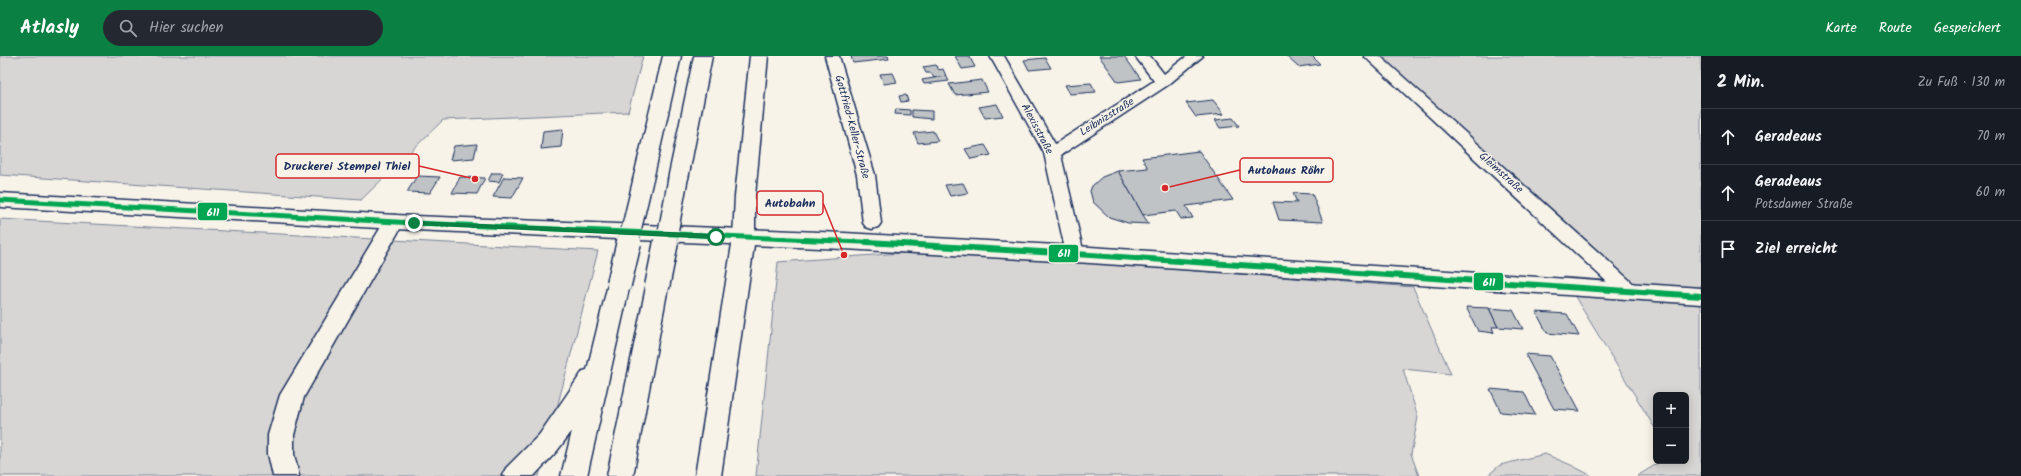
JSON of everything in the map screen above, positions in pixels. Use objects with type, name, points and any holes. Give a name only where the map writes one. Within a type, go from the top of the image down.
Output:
[{"type":"main road","points":[[574,476],[672,56]]},
{"type":"main road","points":[[620,476],[703,56]]},
{"type":"main road","points":[[708,476],[744,238],[745,196],[759,56]]},
{"type":"main road","points":[[0,200],[394,222],[744,238],[844,241],[1075,254],[1701,296]]},
{"type":"main road","points":[[286,476],[281,460],[279,440],[283,419],[292,395],[394,222]]},
{"type":"main road","points":[[515,476],[529,465],[548,444],[600,365]]},
{"type":"street","name":"Gottfried-Keller-Straße","points":[[832,56],[866,175],[872,223]]},
{"type":"street","name":"Alexisstraße","points":[[997,56],[1052,153],[1075,254]]},
{"type":"street","points":[[1142,56],[1163,82]]},
{"type":"street","name":"Leibnizstraße","points":[[1052,153],[1163,82],[1196,56]]},
{"type":"street","name":"Gleimstraße","points":[[1371,56],[1629,291]]},
{"type":"shaded area","points":[[0,56],[643,56],[628,112],[443,120],[361,200],[0,175]]},
{"type":"shaded area","points":[[1371,56],[1701,56],[1701,476],[1637,476],[1657,464],[1689,464],[1689,392],[1653,392],[1653,425],[1563,277],[1620,281]]},
{"type":"shaded area","points":[[0,219],[598,251],[539,476],[0,476]]},
{"type":"shaded area","points":[[929,251],[1413,287],[1451,374],[1403,369],[1418,417],[1411,454],[1419,476],[756,476],[778,262]]},
{"type":"shaded area","points":[[1545,454],[1592,476],[1487,476],[1500,465]]},
{"type":"building","points":[[851,56],[888,56],[889,59],[853,63]]},
{"type":"building","points":[[955,56],[969,56],[975,67],[962,69]]},
{"type":"building","points":[[1099,56],[1124,56],[1141,79],[1118,82]]},
{"type":"building","points":[[1286,56],[1312,56],[1320,64],[1298,67]]},
{"type":"building","points":[[1045,58],[1051,68],[1029,70],[1024,60]]},
{"type":"building","points":[[936,65],[939,70],[943,69],[946,76],[934,78],[931,73],[926,73],[923,67]]},
{"type":"building","points":[[893,73],[897,82],[884,84],[880,74]]},
{"type":"building","points":[[946,76],[949,81],[924,84],[922,80]]},
{"type":"building","points":[[982,80],[988,92],[955,95],[949,84]]},
{"type":"building","points":[[1091,83],[1096,92],[1070,94],[1065,85]]},
{"type":"building","points":[[906,95],[908,101],[901,102],[899,96]]},
{"type":"building","points":[[1213,100],[1224,114],[1196,117],[1186,103]]},
{"type":"building","points":[[997,104],[1003,116],[985,118],[979,107]]},
{"type":"building","points":[[896,109],[910,110],[910,115],[895,114]]},
{"type":"building","points":[[912,110],[932,111],[932,119],[912,117]]},
{"type":"building","points":[[1233,118],[1239,126],[1220,128],[1215,120]]},
{"type":"building","points":[[563,129],[561,147],[541,149],[543,131]]},
{"type":"building","points":[[933,131],[938,141],[918,143],[914,133]]},
{"type":"building","points":[[477,144],[474,158],[450,160],[454,146]]},
{"type":"building","points":[[985,145],[991,155],[971,159],[965,149]]},
{"type":"building","points":[[1199,151],[1233,200],[1186,206],[1193,218],[1181,219],[1176,211],[1143,215],[1118,171],[1148,168],[1142,158]]},
{"type":"building","points":[[1118,171],[1149,224],[1128,223],[1109,217],[1093,202],[1090,191],[1092,186],[1102,177]]},
{"type":"building","points":[[492,173],[503,173],[499,182],[488,181]]},
{"type":"building","points":[[417,176],[440,177],[430,193],[407,192]]},
{"type":"building","points":[[460,177],[485,178],[477,194],[452,193]]},
{"type":"building","points":[[504,177],[523,178],[512,198],[493,197]]},
{"type":"building","points":[[963,183],[968,193],[950,196],[945,185]]},
{"type":"building","points":[[1293,193],[1312,194],[1323,222],[1279,220],[1273,202],[1297,203]]},
{"type":"building","points":[[1466,307],[1489,308],[1498,327],[1492,327],[1494,333],[1478,331]]},
{"type":"building","points":[[1489,308],[1513,310],[1523,329],[1498,327]]},
{"type":"building","points":[[1536,312],[1567,314],[1579,336],[1547,333]]},
{"type":"building","points":[[1525,354],[1550,356],[1580,411],[1554,409]]},
{"type":"building","points":[[1490,389],[1524,392],[1535,415],[1501,412]]},
{"type":"transit line","name":"611","points":[[0,200],[414,223],[844,241],[1075,254],[1701,296]]},
{"type":"place","name":"Druckerei Stempel Thiel","points":[[475,179]]},
{"type":"place","name":"Autohaus Röhr","points":[[1165,188]]},
{"type":"place","name":"Autobahn","points":[[844,255]]},
{"type":"route","points":[[414,223],[716,237]]}]
